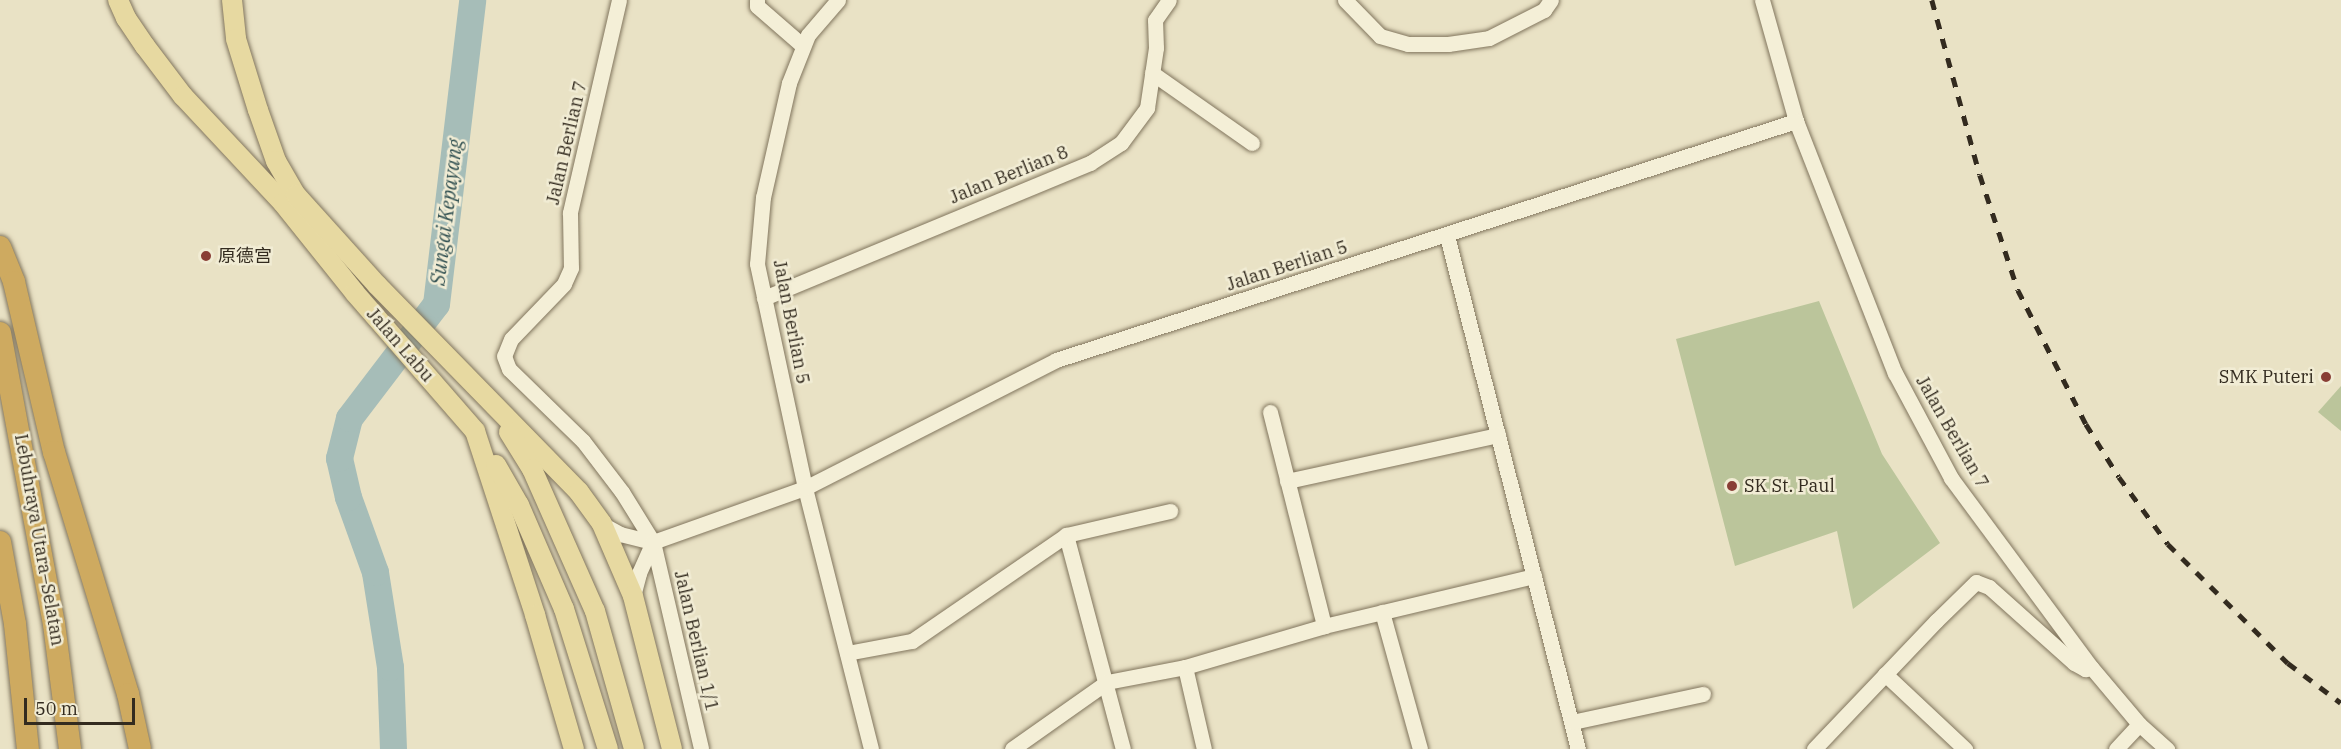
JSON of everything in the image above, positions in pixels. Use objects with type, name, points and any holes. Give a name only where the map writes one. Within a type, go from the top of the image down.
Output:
[{"type":"highway","points":[[0,247],[14,282],[54,452],[128,694],[140,749]]},
{"type":"highway","name":"Lebuhraya Utara–Selatan","points":[[0,333],[50,601],[70,749]]},
{"type":"highway","points":[[0,542],[15,624],[28,749]]},
{"type":"main road","name":"Jalan Labu","points":[[118,0],[139,37],[183,96],[283,203],[355,293],[476,431],[544,645],[574,749]]},
{"type":"main road","name":"Jalan Labu","points":[[232,0],[236,39],[276,160],[285,180],[377,285],[579,492],[602,524],[633,596],[672,749]]},
{"type":"main road","points":[[492,404],[532,470],[595,610],[632,741]]},
{"type":"main road","points":[[476,431],[519,505],[564,609],[607,743]]},
{"type":"street","name":"Jalan Berlian 7","points":[[619,0],[570,213],[571,267],[564,284],[511,339],[504,356],[509,369],[583,441],[622,492],[653,542]]},
{"type":"street","points":[[757,0],[758,6],[804,46]]},
{"type":"street","name":"Jalan Berlian 5","points":[[806,488],[757,264],[763,197],[789,83],[808,34],[838,0]]},
{"type":"street","name":"Jalan Berlian 8","points":[[764,298],[1090,163],[1121,143],[1147,108],[1156,48],[1155,20],[1169,0]]},
{"type":"street","points":[[1345,0],[1380,36],[1408,44],[1448,44],[1489,38],[1544,10],[1551,0]]},
{"type":"street","points":[[1762,0],[1796,121]]},
{"type":"street","points":[[1152,73],[1252,143]]},
{"type":"street","name":"Jalan Berlian 7","points":[[1796,121],[1895,373],[1951,478],[2091,667],[2139,724],[2167,749]]},
{"type":"street","name":"Jalan Berlian 5","points":[[653,542],[806,488],[1056,360],[1447,236],[1796,121]]},
{"type":"street","points":[[1447,236],[1578,749]]},
{"type":"street","points":[[1270,412],[1324,626]]},
{"type":"street","points":[[1287,481],[1498,435]]},
{"type":"street","points":[[806,488],[870,749]]},
{"type":"street","points":[[847,653],[912,640],[1066,535],[1170,511]]},
{"type":"street","points":[[602,524],[620,534],[653,542],[639,573],[633,596]]},
{"type":"street","points":[[1066,535],[1123,749]]},
{"type":"street","name":"Jalan Berlian 1/1","points":[[653,542],[701,749]]},
{"type":"street","points":[[1012,749],[1107,682],[1185,667],[1324,626],[1534,576]]},
{"type":"street","points":[[1814,749],[1976,582],[1989,586],[2074,663],[2085,669],[2091,667]]},
{"type":"street","points":[[1382,612],[1420,749]]},
{"type":"street","points":[[1185,667],[1203,749]]},
{"type":"street","points":[[1885,674],[1965,749]]},
{"type":"street","points":[[1572,723],[1702,694]]},
{"type":"street","points":[[2116,749],[2139,724]]},
{"type":"green space","points":[[1819,301],[1882,454],[1940,543],[1853,609],[1837,531],[1735,566],[1676,339]]},
{"type":"green space","points":[[2341,386],[2341,431],[2318,412]]},
{"type":"waterway","name":"Sungai Kepayang","points":[[393,749],[390,667],[375,572],[348,497],[339,458],[349,418],[436,304],[472,0]]},
{"type":"railway","points":[[1932,0],[1980,175],[2018,290],[2086,424],[2119,477],[2168,544],[2288,663],[2341,703]]},
{"type":"place","name":"原德宫","points":[[206,256]]},
{"type":"place","name":"SMK Puteri","points":[[2326,377]]},
{"type":"place","name":"SK St. Paul","points":[[1732,486]]}]
